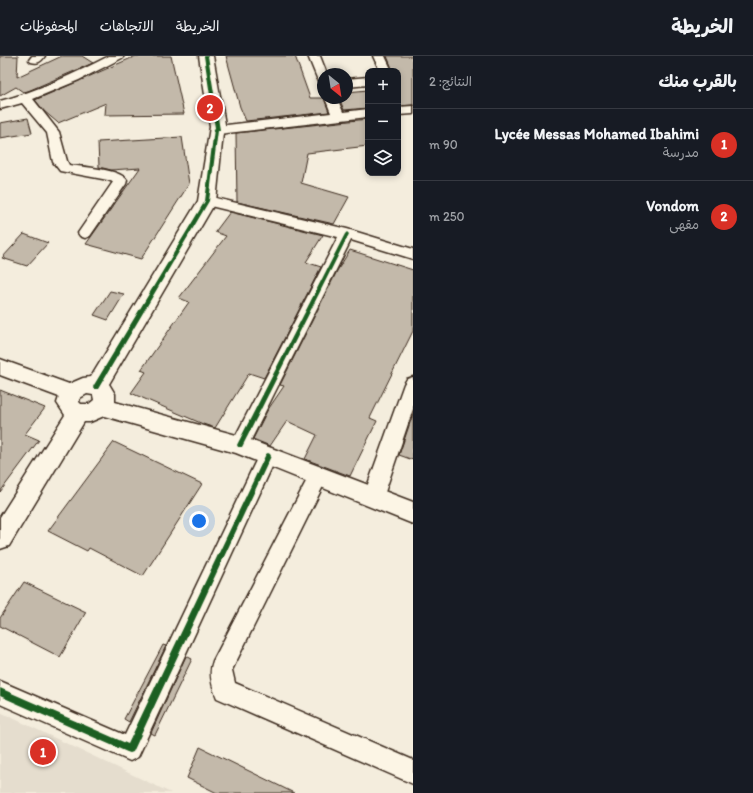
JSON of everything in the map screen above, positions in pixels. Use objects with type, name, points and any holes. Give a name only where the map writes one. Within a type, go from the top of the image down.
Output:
[{"type":"street","points":[[0,105],[26,99],[86,73],[118,56]]},
{"type":"street","points":[[206,56],[218,130]]},
{"type":"street","points":[[314,56],[319,68]]},
{"type":"street","points":[[378,56],[384,68]]},
{"type":"street","points":[[353,83],[365,82]]},
{"type":"street","points":[[26,99],[53,132],[60,162],[65,168],[112,176],[120,180],[119,184],[85,234]]},
{"type":"street","points":[[333,104],[338,115]]},
{"type":"street","points":[[0,367],[74,403],[88,414],[99,397],[207,201],[216,129],[218,130],[338,115],[365,113]]},
{"type":"street","points":[[207,201],[347,234],[413,254]]},
{"type":"street","points":[[240,445],[347,234]]},
{"type":"street","points":[[374,498],[413,387]]},
{"type":"street","points":[[99,397],[240,445],[413,513]]},
{"type":"street","points":[[3,527],[74,403]]},
{"type":"street","points":[[0,692],[130,749],[268,456]]},
{"type":"street","points":[[319,476],[221,669],[225,690],[413,772]]},
{"type":"shaded area","points":[[0,712],[171,793],[0,793]]},
{"type":"building","points":[[0,56],[18,56],[17,77],[62,56],[82,56],[93,63],[28,91],[23,92],[16,87],[0,96]]},
{"type":"building","points":[[136,56],[171,56],[184,114],[105,115],[106,103],[58,123],[44,111],[35,100]]},
{"type":"building","points":[[226,56],[295,56],[310,98],[317,98],[317,104],[326,104],[329,112],[246,121],[240,107]]},
{"type":"building","points":[[387,56],[413,56],[413,105],[401,106],[401,68],[392,68]]},
{"type":"building","points":[[365,90],[365,108],[344,110],[342,104],[353,104],[353,91]]},
{"type":"building","points":[[28,118],[32,133],[0,138],[0,123]]},
{"type":"building","points":[[365,119],[365,146],[307,153],[301,183],[349,197],[334,224],[237,202],[236,133]]},
{"type":"building","points":[[182,137],[189,184],[141,259],[86,244],[140,168],[111,170],[99,167],[98,142]]},
{"type":"building","points":[[230,212],[323,235],[306,262],[321,267],[264,378],[249,373],[215,428],[131,393],[146,372],[141,370],[189,302],[179,298],[226,236],[215,232]]},
{"type":"building","points":[[24,234],[48,243],[27,266],[2,258]]},
{"type":"building","points":[[350,250],[413,270],[413,331],[370,418],[377,421],[350,476],[305,459],[317,435],[287,421],[270,446],[253,439],[267,411],[284,386],[280,385],[337,271]]},
{"type":"building","points":[[110,291],[124,294],[108,320],[94,315]]},
{"type":"building","points":[[0,390],[45,408],[25,434],[39,440],[0,492]]},
{"type":"building","points":[[413,414],[413,460],[399,455]]},
{"type":"building","points":[[114,442],[202,484],[143,576],[89,548],[87,551],[48,531]]},
{"type":"building","points":[[24,582],[86,612],[60,657],[0,626],[0,618]]},
{"type":"building","points":[[163,645],[166,646],[129,722],[124,719]]},
{"type":"building","points":[[186,656],[192,659],[155,735],[151,733]]},
{"type":"building","points":[[200,747],[294,793],[217,793],[187,778]]},
{"type":"cycle path","points":[[96,387],[207,201],[216,129],[218,130],[206,56]]},
{"type":"cycle path","points":[[240,445],[347,234]]},
{"type":"cycle path","points":[[0,692],[130,749],[268,456]]},
{"type":"place","name":"Vondom","points":[[210,108]]},
{"type":"place","name":"Lycée Messas Mohamed Ibahimi","points":[[43,752]]}]
